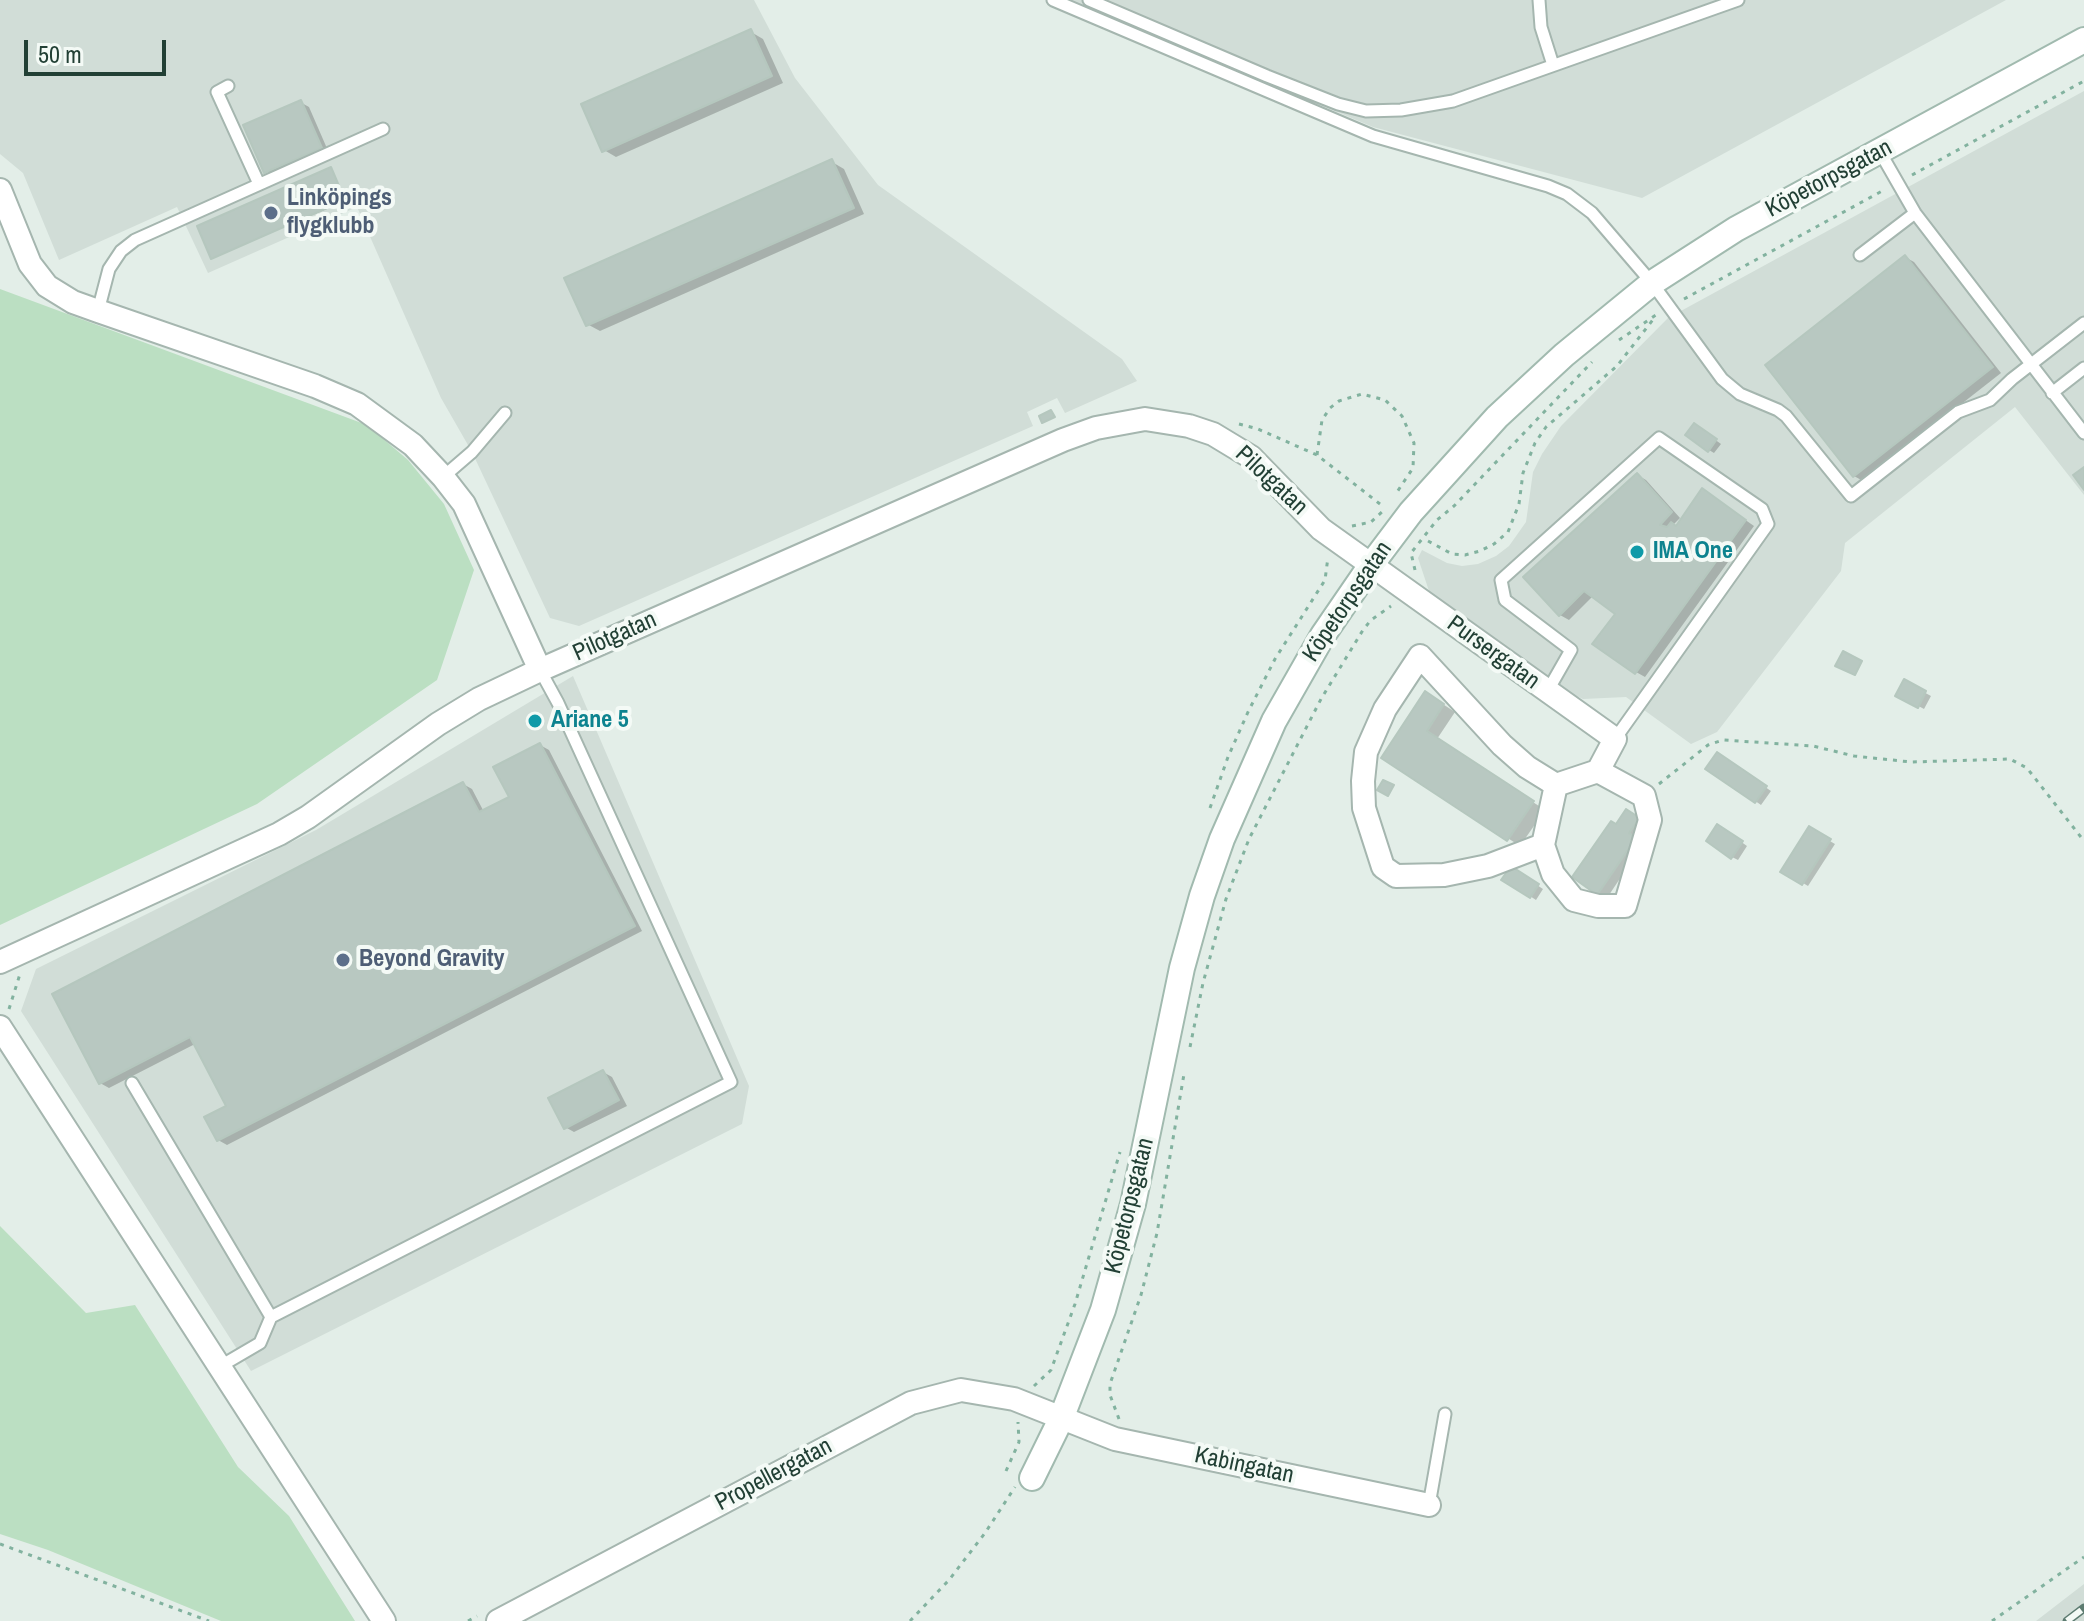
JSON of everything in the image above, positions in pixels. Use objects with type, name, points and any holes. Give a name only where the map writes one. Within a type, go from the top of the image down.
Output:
[{"type":"street","name":"Köpetorpsgatan","points":[[1032,1478],[1061,1419],[1103,1310],[1122,1246],[1182,968],[1222,839],[1274,721],[1323,635],[1371,565],[1411,512],[1497,417],[1564,355],[1652,283],[1736,229],[2084,40]]},
{"type":"street","points":[[0,190],[30,264],[47,286],[73,302],[315,386],[357,404],[413,445],[464,504],[540,670]]},
{"type":"street","name":"Pilotgatan","points":[[0,962],[279,834],[479,699],[1063,440],[1120,422],[1145,419],[1169,421],[1213,434],[1235,445],[1265,469],[1302,511],[1371,565]]},
{"type":"street","name":"Pursergatan","points":[[1371,565],[1615,739]]},
{"type":"street","points":[[1543,845],[1488,866],[1444,875],[1396,876],[1383,867],[1364,808],[1366,752],[1385,709],[1420,656],[1502,745],[1527,767],[1556,785]]},
{"type":"street","points":[[1556,785],[1598,771],[1615,739]]},
{"type":"street","points":[[1556,785],[1543,845],[1553,874],[1574,900],[1598,906],[1625,906],[1650,820],[1644,796],[1598,771]]},
{"type":"street","points":[[0,1027],[384,1621]]},
{"type":"street","name":"Propellergatan","points":[[498,1621],[911,1403],[961,1390],[1014,1399],[1061,1419]]},
{"type":"street","name":"Kabingatan","points":[[1061,1419],[1115,1439],[1429,1505]]},
{"type":"lane","points":[[1053,0],[1373,136],[1567,194],[1592,213],[1652,283],[1722,379],[1740,394],[1786,416],[1851,496],[1958,412],[1990,400],[2030,364],[2084,323]]},
{"type":"lane","points":[[1089,0],[1281,82],[1338,104],[1366,111],[1401,110],[1453,101],[1732,1]]},
{"type":"lane","points":[[1539,0],[1541,27],[1553,65]]},
{"type":"lane","points":[[228,86],[217,92],[259,184]]},
{"type":"lane","points":[[98,311],[109,269],[128,245],[150,232],[383,129]]},
{"type":"lane","points":[[1880,152],[1915,213],[2084,433]]},
{"type":"lane","points":[[1860,255],[1915,213]]},
{"type":"lane","points":[[2052,393],[2084,368]]},
{"type":"lane","points":[[443,477],[472,452],[505,413]]},
{"type":"lane","points":[[1547,692],[1571,650],[1505,600],[1501,580],[1659,438],[1762,509],[1768,524],[1615,739]]},
{"type":"lane","points":[[219,1367],[260,1343],[271,1317],[731,1082],[558,703],[540,670]]},
{"type":"lane","points":[[132,1083],[271,1317]]},
{"type":"lane","points":[[1429,1505],[1445,1414]]},
{"type":"path","points":[[1671,306],[2084,81]]},
{"type":"path","points":[[1428,541],[1452,554],[1465,555],[1494,544],[1508,532],[1519,504],[1523,473],[1535,443],[1546,427],[1617,366],[1658,314],[1618,341]]},
{"type":"path","points":[[1188,1056],[1203,983],[1226,899],[1249,839],[1321,699],[1363,630],[1371,620],[1390,608],[1414,574],[1411,553],[1437,520],[1597,358]]},
{"type":"path","points":[[1317,455],[1322,420],[1330,408],[1339,401],[1362,394],[1375,396],[1395,408],[1407,424],[1414,443],[1413,468],[1407,481],[1371,522],[1351,525],[1338,542]]},
{"type":"path","points":[[1238,424],[1258,429],[1317,455],[1380,504]]},
{"type":"path","points":[[1644,796],[1696,753],[1723,740],[1813,746],[1854,756],[1911,762],[2010,759],[2027,768],[2084,841]]},
{"type":"path","points":[[1115,1439],[1120,1422],[1110,1395],[1110,1384],[1141,1295],[1157,1233],[1185,1070]]},
{"type":"path","points":[[910,1621],[949,1580],[1019,1483],[1032,1478]]},
{"type":"path","points":[[0,1544],[209,1621]]},
{"type":"path","points":[[1992,1621],[2084,1557]]},
{"type":"shaded area","points":[[0,0],[754,0],[795,78],[878,185],[1122,359],[1137,381],[1065,413],[1057,398],[1027,412],[1033,426],[579,626],[550,618],[472,452],[441,398],[357,207],[208,273],[177,207],[59,260],[23,173],[0,154]]},
{"type":"shaded area","points":[[1070,0],[2006,0],[1642,198],[1373,127]]},
{"type":"shaded area","points":[[2084,91],[2084,495],[2015,407],[1845,543],[1841,571],[1717,732],[1691,744],[1626,697],[1583,699],[1572,694],[1429,591],[1418,558],[1422,550],[1447,563],[1462,566],[1478,564],[1509,546],[1526,522],[1533,472],[1561,426],[1668,318]]},
{"type":"shaded area","points":[[573,676],[749,1086],[742,1124],[251,1371],[21,1011],[36,969],[316,830]]},
{"type":"shaded area","points":[[2084,1584],[2084,1621],[2036,1621]]},
{"type":"green space","points":[[0,289],[367,425],[408,460],[444,504],[474,570],[437,680],[257,804],[0,925]]},
{"type":"green space","points":[[0,1226],[86,1313],[135,1305],[238,1467],[289,1516],[355,1621],[221,1621],[48,1550],[0,1534]]},
{"type":"building","points":[[751,29],[772,76],[602,152],[581,104]]},
{"type":"building","points":[[301,100],[322,148],[264,173],[243,125]]},
{"type":"building","points":[[832,159],[854,208],[586,326],[564,278]]},
{"type":"building","name":"Linköpings flygklubb","points":[[331,167],[345,200],[211,259],[197,226]]},
{"type":"building","points":[[1905,255],[1993,367],[1853,477],[1765,365]]},
{"type":"building","points":[[1051,410],[1055,417],[1042,423],[1039,416]]},
{"type":"building","points":[[1694,423],[1717,439],[1708,452],[1685,435]]},
{"type":"building","points":[[2084,467],[2084,490],[2073,475]]},
{"type":"building","name":"IMA One","points":[[1637,473],[1672,512],[1660,525],[1667,527],[1671,522],[1676,526],[1702,488],[1746,520],[1635,674],[1592,644],[1615,614],[1584,591],[1559,616],[1523,577]]},
{"type":"building","points":[[1843,651],[1862,661],[1855,675],[1835,666]]},
{"type":"building","points":[[1904,679],[1926,691],[1918,708],[1895,696]]},
{"type":"building","points":[[1425,691],[1444,704],[1427,731],[1534,801],[1507,841],[1381,758]]},
{"type":"building","name":"Beyond Gravity","points":[[540,743],[635,926],[217,1141],[204,1117],[226,1106],[190,1037],[99,1084],[52,994],[463,782],[479,812],[509,797],[493,767]]},
{"type":"building","points":[[1717,752],[1767,786],[1755,803],[1705,769]]},
{"type":"building","points":[[1383,780],[1394,785],[1388,796],[1377,790]]},
{"type":"building","points":[[1626,809],[1640,818],[1629,833],[1636,838],[1597,895],[1572,877],[1611,821],[1616,824]]},
{"type":"building","points":[[1717,824],[1743,841],[1731,859],[1706,841]]},
{"type":"building","points":[[1809,826],[1831,839],[1802,885],[1780,872]]},
{"type":"building","points":[[1511,866],[1539,884],[1530,898],[1501,880]]},
{"type":"building","points":[[603,1070],[619,1100],[564,1129],[548,1098]]},
{"type":"railway","points":[[2067,1621],[2084,1608]]},
{"type":"place","name":"Linköpings flygklubb","points":[[271,213]]},
{"type":"place","name":"IMA One","points":[[1637,552]]},
{"type":"place","name":"Ariane 5","points":[[535,721]]},
{"type":"place","name":"Beyond Gravity","points":[[343,960]]}]
